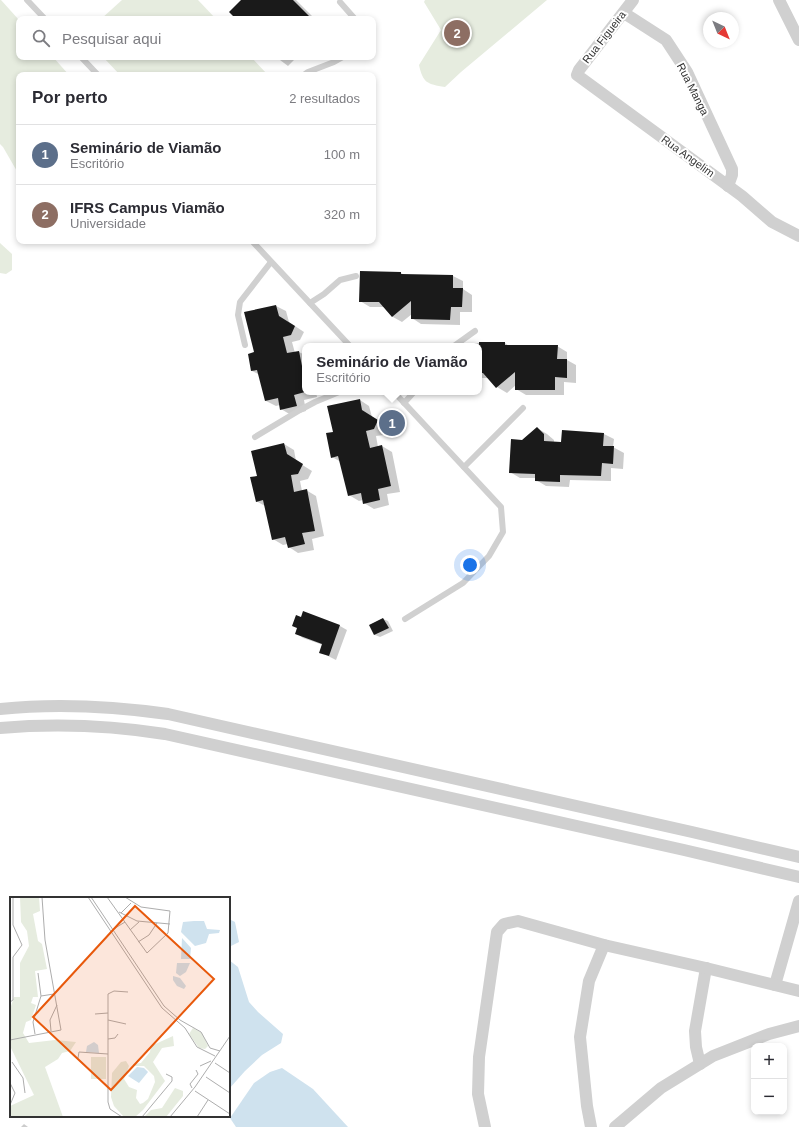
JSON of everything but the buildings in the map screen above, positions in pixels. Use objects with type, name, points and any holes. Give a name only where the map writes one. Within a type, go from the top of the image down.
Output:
[{"type":"street","name":"Rua Figueira","points":[[577,75],[579,70],[633,0]]},
{"type":"street","points":[[779,0],[799,40]]},
{"type":"street","name":"Rua Manga","points":[[624,12],[666,40],[687,72],[732,170],[732,175],[728,186]]},
{"type":"street","name":"Rua Angelim","points":[[577,75],[742,196],[772,222],[799,236]]},
{"type":"street","points":[[0,709],[46,705],[104,706],[168,714],[799,857]]},
{"type":"street","points":[[0,728],[46,725],[103,726],[165,734],[799,877]]},
{"type":"street","points":[[239,750],[243,730]]},
{"type":"street","points":[[554,821],[558,802]]},
{"type":"street","points":[[775,985],[799,901]]},
{"type":"street","points":[[485,1127],[478,1094],[479,1057],[498,932],[504,924],[518,922],[604,945],[799,991]]},
{"type":"street","points":[[591,1127],[586,1106],[580,1037],[589,981],[604,945]]},
{"type":"street","points":[[700,1064],[696,1047],[695,1031],[706,968]]},
{"type":"street","points":[[615,1127],[661,1088],[713,1056],[769,1034],[799,1026]]},
{"type":"lane","points":[[28,0],[42,16]]},
{"type":"lane","points":[[340,2],[352,16]]},
{"type":"lane","points":[[84,60],[95,72]]},
{"type":"lane","points":[[308,72],[338,60]]},
{"type":"lane","points":[[255,244],[347,343]]},
{"type":"lane","points":[[245,344],[238,315],[240,302],[271,262]]},
{"type":"lane","points":[[310,303],[340,280],[356,276]]},
{"type":"lane","points":[[458,343],[475,331]]},
{"type":"lane","points":[[256,437],[305,408],[333,395]]},
{"type":"lane","points":[[397,395],[501,506],[504,532],[489,556],[463,583],[405,619]]},
{"type":"lane","points":[[404,403],[411,395]]},
{"type":"lane","points":[[464,467],[523,408]]},
{"type":"shaded area","points":[[1,0],[16,17],[16,60],[56,60],[66,72],[16,72],[16,170],[0,144]]},
{"type":"shaded area","points":[[122,0],[198,0],[213,16],[104,16]]},
{"type":"shaded area","points":[[425,0],[547,0],[445,87],[427,82],[422,76],[419,65],[441,30],[424,2]]},
{"type":"shaded area","points":[[106,60],[254,60],[265,72],[117,72]]},
{"type":"shaded area","points":[[0,243],[12,254],[12,270],[6,274],[0,273]]},
{"type":"water","points":[[230,920],[235,922],[239,942],[230,946]]},
{"type":"water","points":[[230,961],[238,967],[249,1002],[283,1034],[281,1043],[262,1055],[230,1088]]},
{"type":"water","points":[[282,1068],[313,1089],[348,1127],[236,1127],[230,1118],[254,1083],[270,1072]]},
{"type":"place","name":"IFRS Campus Viamão","points":[[457,33]]},
{"type":"place","name":"Seminário de Viamão","points":[[392,423]]}]
